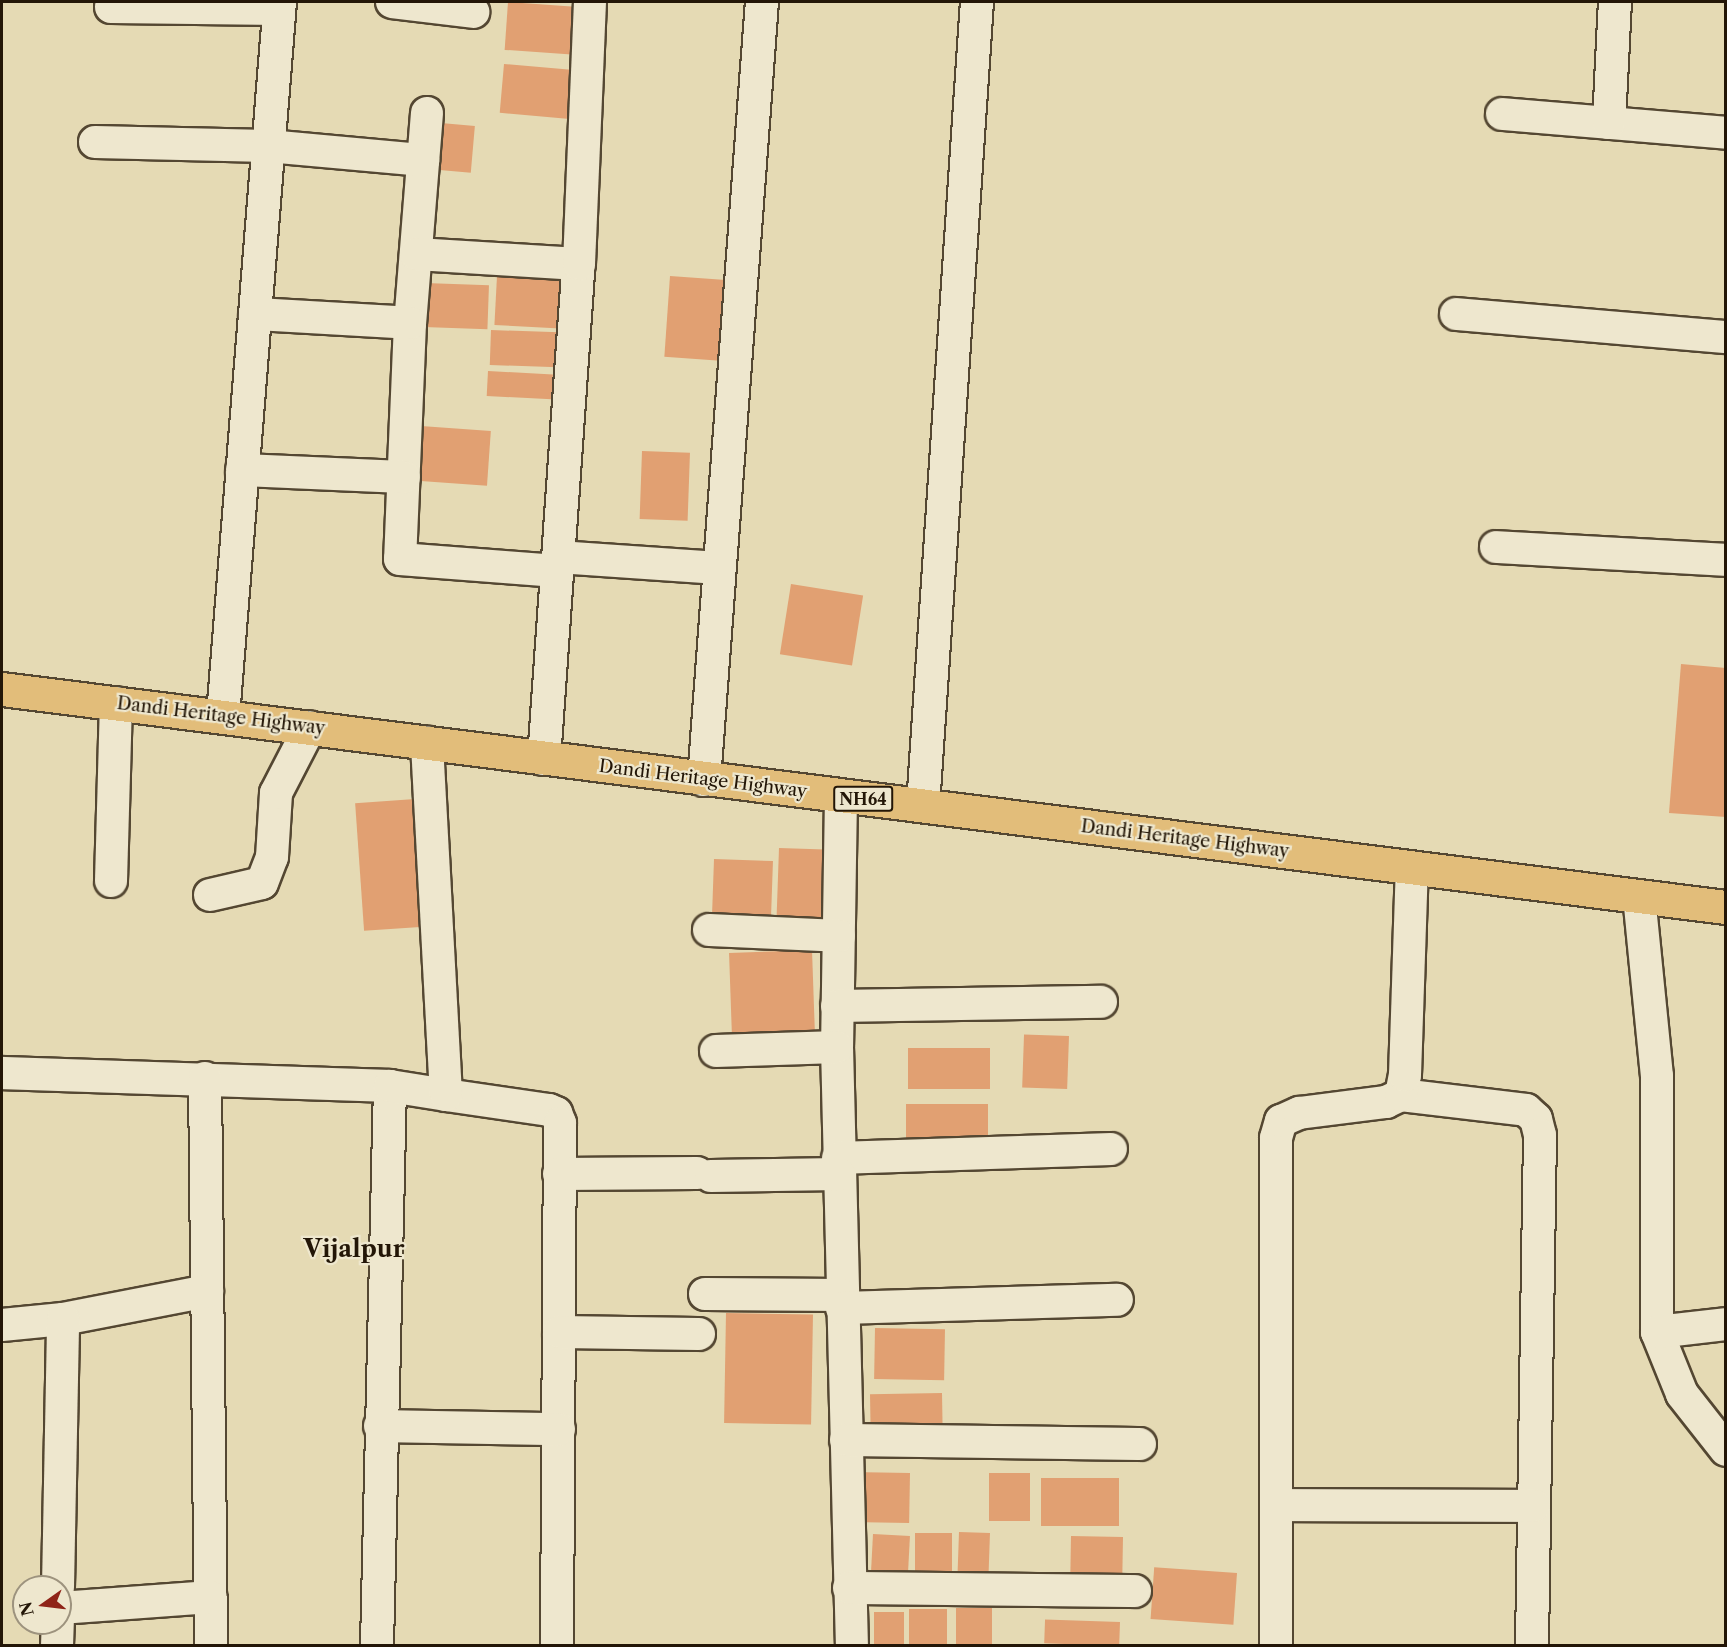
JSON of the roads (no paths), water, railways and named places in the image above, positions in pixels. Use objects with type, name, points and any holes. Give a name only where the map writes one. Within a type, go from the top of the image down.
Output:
[{"type":"highway","name":"Dandi Heritage Highway","points":[[2,689],[310,727],[704,780],[1725,907]]},
{"type":"street","points":[[392,2],[473,12]]},
{"type":"street","points":[[544,759],[579,264],[590,2]]},
{"type":"street","points":[[704,780],[762,2]]},
{"type":"street","points":[[923,806],[977,2]]},
{"type":"street","points":[[1609,123],[1615,2]]},
{"type":"street","points":[[111,7],[279,5],[223,716]]},
{"type":"street","points":[[427,113],[410,323],[400,559],[719,568]]},
{"type":"street","points":[[1502,114],[1725,132]]},
{"type":"street","points":[[95,142],[268,146],[423,160]]},
{"type":"street","points":[[416,254],[579,264]]},
{"type":"street","points":[[255,314],[410,323]]},
{"type":"street","points":[[1456,314],[1725,337]]},
{"type":"street","points":[[242,470],[404,477]]},
{"type":"street","points":[[1496,547],[1725,560]]},
{"type":"street","points":[[111,881],[116,703]]},
{"type":"street","points":[[210,895],[262,883],[272,857],[276,793],[310,727]]},
{"type":"street","points":[[426,743],[446,1095]]},
{"type":"street","points":[[841,796],[837,1047],[852,1646]]},
{"type":"street","points":[[1401,1095],[1405,1075],[1412,868]]},
{"type":"street","points":[[1639,896],[1658,1076],[1657,1332],[1682,1394],[1725,1450]]},
{"type":"street","points":[[709,930],[839,936]]},
{"type":"street","points":[[837,1006],[1101,1002]]},
{"type":"street","points":[[716,1051],[837,1047]]},
{"type":"street","points":[[2,1073],[205,1078],[390,1086],[556,1113],[559,1174],[557,1646]]},
{"type":"street","points":[[205,1078],[211,1646]]},
{"type":"street","points":[[377,1646],[380,1426],[390,1086]]},
{"type":"street","points":[[1276,1646],[1276,1138],[1281,1121],[1299,1113],[1386,1102],[1401,1095],[1526,1110],[1536,1119],[1540,1135],[1532,1646]]},
{"type":"street","points":[[559,1174],[704,1175],[1111,1149]]},
{"type":"street","points":[[2,1325],[63,1319],[207,1291]]},
{"type":"street","points":[[705,1294],[842,1301],[1117,1300]]},
{"type":"street","points":[[58,1575],[63,1319]]},
{"type":"street","points":[[1657,1332],[1725,1324]]},
{"type":"street","points":[[559,1332],[699,1334]]},
{"type":"street","points":[[380,1426],[559,1429]]},
{"type":"street","points":[[846,1440],[1140,1444]]},
{"type":"street","points":[[1276,1505],[1534,1506]]},
{"type":"street","points":[[849,1588],[1135,1591]]},
{"type":"street","points":[[72,1607],[211,1597]]},
{"type":"district","name":"Vijalpur","points":[[354,1249]]}]
